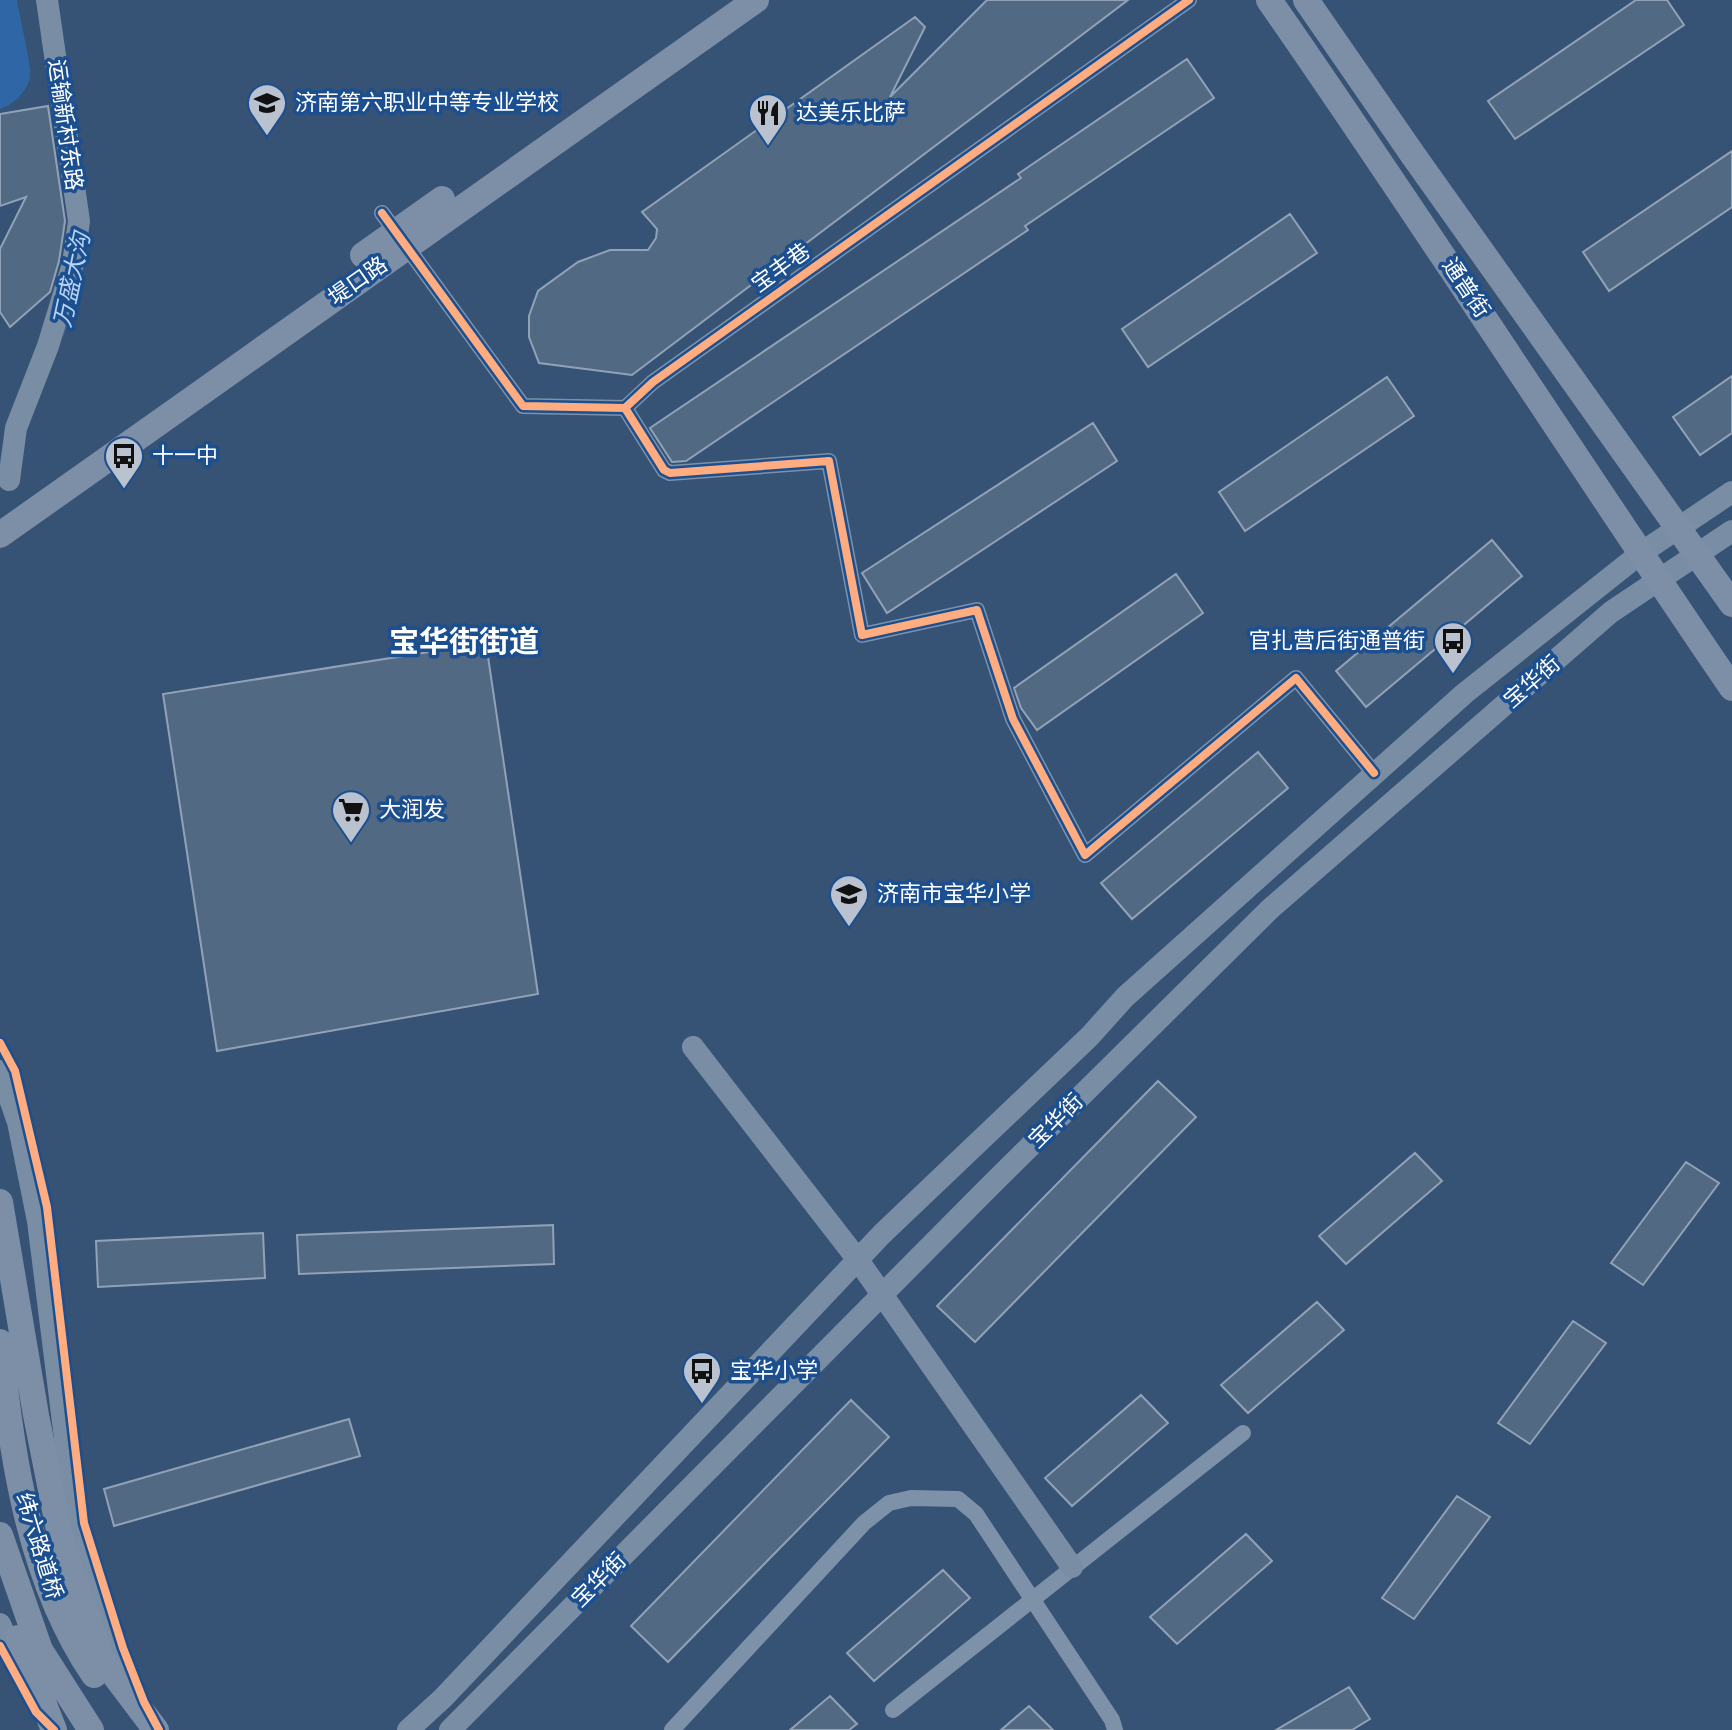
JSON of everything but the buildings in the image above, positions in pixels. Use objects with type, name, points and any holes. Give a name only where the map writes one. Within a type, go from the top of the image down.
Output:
[{"type":"main road","name":"运输新村东路","points":[[9,480],[16,428],[48,346],[73,264],[79,221],[47,0]]},
{"type":"main road","name":"堤口路","points":[[0,535],[726,0]]},
{"type":"main road","name":"堤口路","points":[[0,513],[756,0]]},
{"type":"main road","name":"通普街","points":[[1269,0],[1732,688]]},
{"type":"main road","name":"通普街","points":[[1306,0],[1732,604]]},
{"type":"main road","name":"宝华街","points":[[408,1730],[443,1698],[858,1260],[1090,1036],[1125,997],[1465,693],[1641,553],[1732,492]]},
{"type":"main road","name":"宝华街","points":[[450,1730],[1270,909],[1611,612],[1732,531]]},
{"type":"main road","points":[[1688,623],[1732,673]]},
{"type":"main road","points":[[693,1047],[858,1260],[1072,1567]]},
{"type":"main road","points":[[0,1071],[18,1122],[38,1221],[75,1519],[95,1594],[135,1703],[153,1730]]},
{"type":"main road","points":[[0,1202],[36,1415],[61,1540],[100,1656],[153,1730]]},
{"type":"main road","name":"纬六路道桥","points":[[0,1342],[6,1405],[27,1523],[48,1583],[91,1671],[133,1730]]},
{"type":"main road","name":"纬六路道桥","points":[[0,1535],[40,1650],[91,1730]]},
{"type":"main road","points":[[0,1593],[54,1730]]},
{"type":"main road","points":[[0,1624],[25,1678],[65,1730]]},
{"type":"street","name":"宝丰巷","points":[[625,408],[653,382],[1189,0]]},
{"type":"street","points":[[401,238],[523,406],[625,408],[664,470],[670,473],[829,461],[862,635],[977,610],[1013,719],[1085,855],[1296,678],[1374,773]]},
{"type":"street","points":[[893,1710],[1243,1433]]},
{"type":"street","points":[[672,1730],[864,1523],[889,1503],[911,1498],[958,1499],[976,1514],[1112,1720],[1115,1730]]},
{"type":"shaded area","points":[[0,0],[17,0],[30,77],[23,92],[0,109]]},
{"type":"waterway","name":"万盛大沟","points":[[62,334],[70,309]]},
{"type":"cycle path","points":[[382,213],[523,406],[625,408],[653,382],[1189,0]]},
{"type":"cycle path","points":[[625,408],[664,470],[670,473],[829,461],[862,635],[977,610],[1013,719],[1085,855],[1296,678],[1374,773]]},
{"type":"cycle path","points":[[0,1043],[15,1071],[47,1207],[84,1523],[123,1648],[144,1702],[159,1730]]},
{"type":"cycle path","points":[[0,1646],[36,1712],[54,1730]]},
{"type":"place","name":"济南第六职业中等专业学校","points":[[267,137]]},
{"type":"place","name":"达美乐比萨","points":[[768,147]]},
{"type":"place","name":"十一中","points":[[124,490]]},
{"type":"place","name":"官扎营后街通普街","points":[[1453,675]]},
{"type":"place","name":"大润发","points":[[351,844]]},
{"type":"place","name":"济南市宝华小学","points":[[849,928]]},
{"type":"place","name":"宝华小学","points":[[702,1405]]},
{"type":"district","name":"宝华街街道","points":[[464,643]]}]
